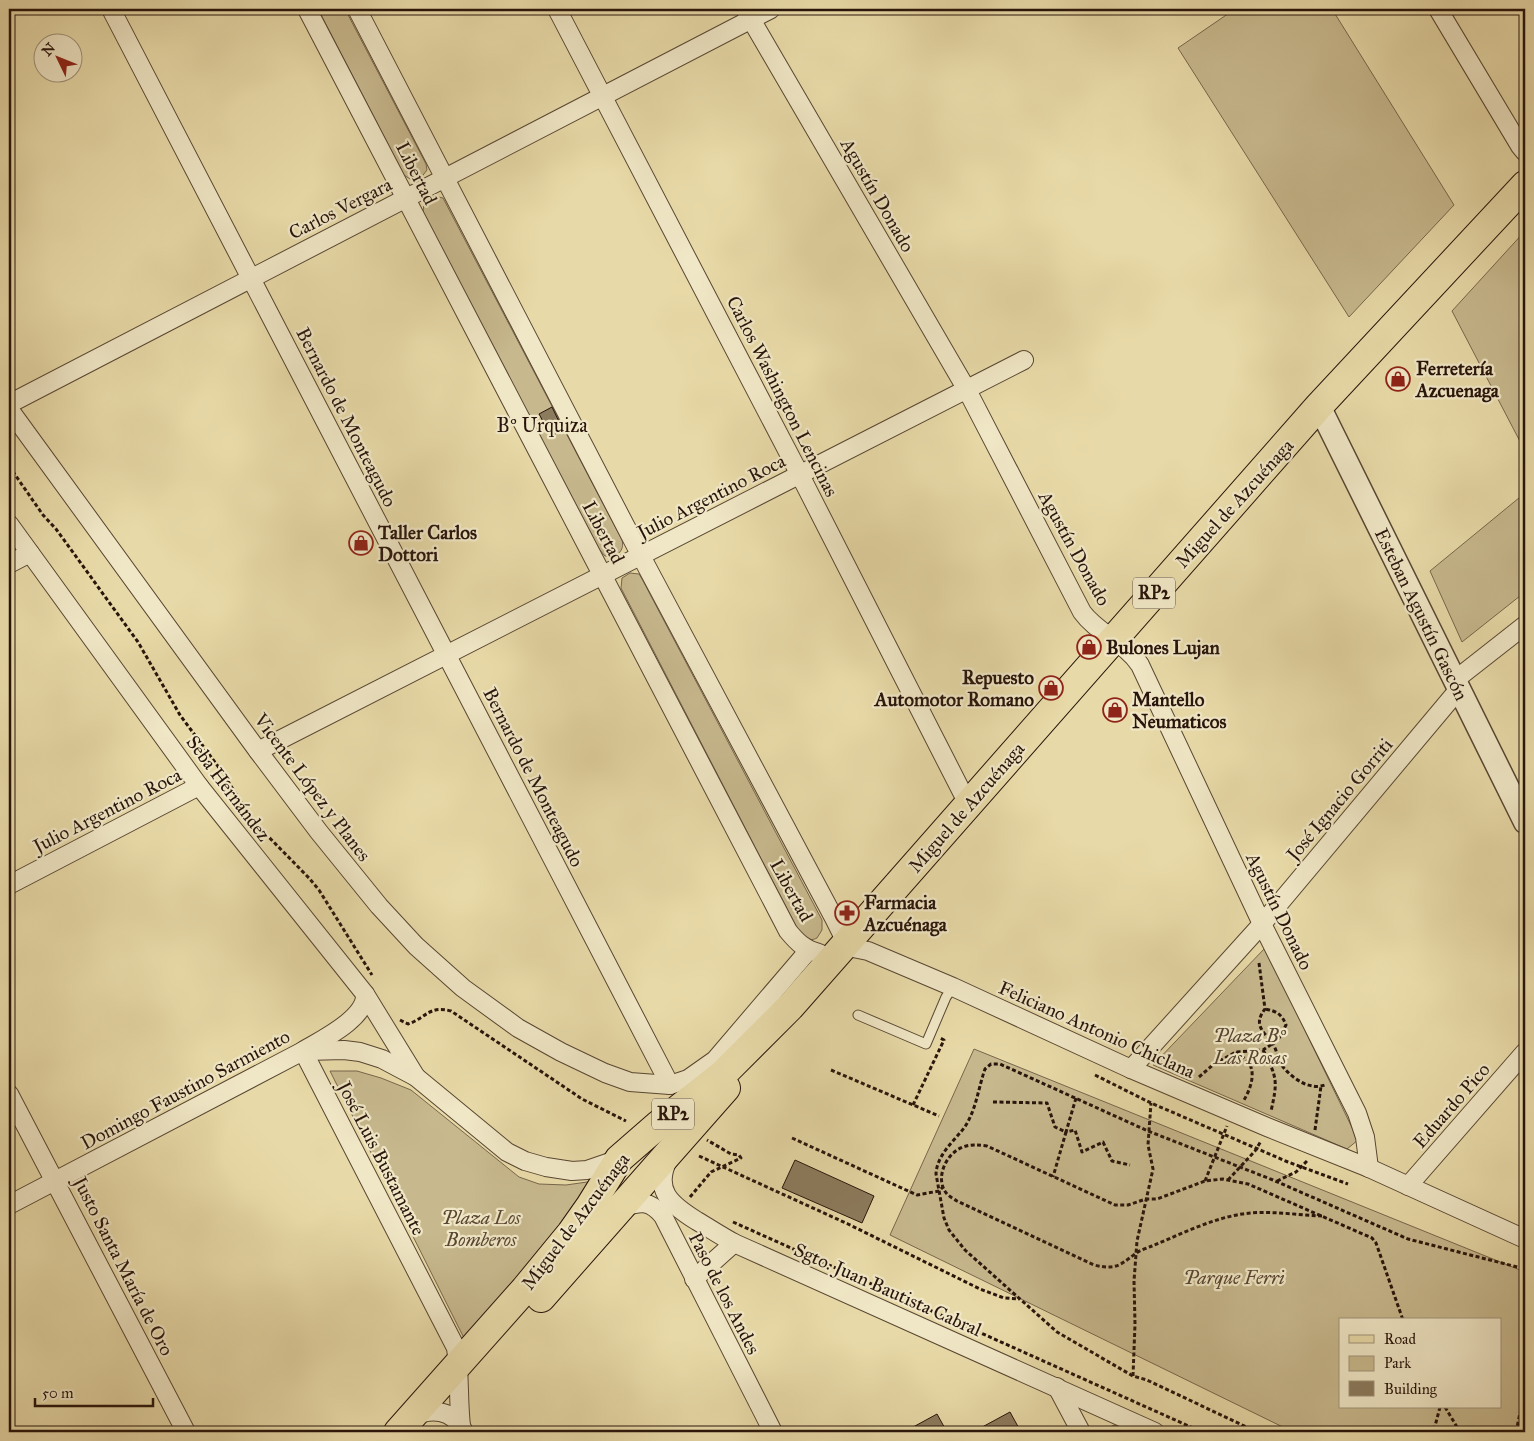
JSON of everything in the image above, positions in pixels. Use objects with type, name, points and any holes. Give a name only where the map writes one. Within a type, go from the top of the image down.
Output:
[{"type":"main road","name":"Miguel de Azcuénaga","points":[[410,1427],[458,1365],[571,1233],[619,1159],[658,1125],[723,1074],[790,1007],[1319,406],[1525,185]]},
{"type":"main road","name":"Miguel de Azcuénaga","points":[[410,1427],[455,1423],[459,1392],[620,1209],[689,1142],[756,1056],[790,1007]]},
{"type":"street","name":"Bernardo de Monteagudo","points":[[111,9],[670,1085]]},
{"type":"street","name":"Libertad","points":[[308,9],[788,931],[797,942],[809,950],[830,953],[843,946],[842,934],[834,918],[641,556],[356,9]]},
{"type":"street","name":"Carlos Washington Lencinas","points":[[557,9],[800,474],[968,804]]},
{"type":"street","name":"Carlos Vergara","points":[[9,404],[602,96],[748,14],[771,9]]},
{"type":"street","points":[[1438,9],[1525,152]]},
{"type":"street","name":"Agustín Donado","points":[[748,14],[967,390],[1082,612],[1089,620],[1131,654],[1143,671],[1262,924],[1357,1113],[1366,1136],[1369,1168]]},
{"type":"street","name":"Julio Argentino Roca","points":[[258,751],[1024,360]]},
{"type":"street","name":"Esteban Agustín Gascón","points":[[1319,406],[1457,684],[1522,808]]},
{"type":"street","name":"Vicente López y Planes","points":[[9,409],[319,832],[379,906],[416,946],[463,988],[518,1028],[561,1052],[605,1073],[630,1082],[670,1085]]},
{"type":"street","name":"Seba Hernández","points":[[9,524],[199,786],[365,994],[416,1077]]},
{"type":"street","points":[[9,564],[30,553]]},
{"type":"street","name":"José Ignacio Gorriti","points":[[1131,1069],[1262,924],[1457,684],[1525,625]]},
{"type":"street","name":"Julio Argentino Roca","points":[[9,885],[199,786]]},
{"type":"street","name":"Feliciano Antonio Chiclana","points":[[843,946],[868,952],[953,988],[1131,1069],[1369,1168],[1525,1239]]},
{"type":"street","points":[[670,1085],[688,1079],[715,1060],[809,950]]},
{"type":"street","name":"Domingo Faustino Sarmiento","points":[[9,1205],[303,1051],[338,1030],[355,1016],[364,1004],[365,994]]},
{"type":"street","name":"Seba Hernández","points":[[303,1051],[344,1050],[360,1052],[382,1060],[416,1077],[507,1152],[525,1161],[572,1171],[587,1170],[619,1159]]},
{"type":"street","name":"José Luis Bustamante","points":[[303,1051],[456,1348],[459,1392]]},
{"type":"street","name":"Eduardo Pico","points":[[1408,1186],[1525,1052]]},
{"type":"street","name":"Justo Santa María de Oro","points":[[9,1094],[185,1432]]},
{"type":"street","name":"Sgto. Juan Bautista Cabral","points":[[689,1142],[663,1173],[663,1188],[669,1200],[677,1209],[734,1244],[1155,1432]]},
{"type":"street","name":"Paso de los Andes","points":[[620,1209],[644,1202],[656,1208],[663,1216],[772,1432]]},
{"type":"street","points":[[694,1279],[734,1244]]},
{"type":"street","points":[[1057,1387],[1081,1432]]},
{"type":"lane","points":[[858,1015],[926,1044],[946,997],[953,988]]},
{"type":"path","points":[[9,466],[43,515],[56,529],[138,642],[180,715],[220,768],[254,822],[319,890],[375,980]]},
{"type":"path","points":[[1259,963],[1265,1009],[1260,1016],[1260,1025],[1264,1036],[1272,1044],[1279,1061],[1286,1071],[1299,1081],[1312,1086],[1327,1085]]},
{"type":"path","points":[[394,1013],[400,1020],[408,1024],[430,1011],[440,1008],[451,1011],[582,1099],[626,1121]]},
{"type":"path","points":[[1199,1077],[1214,1064],[1236,1052],[1263,1050],[1278,1040],[1286,1025],[1284,1018],[1276,1011],[1265,1009]]},
{"type":"path","points":[[913,1105],[944,1040],[930,1033]]},
{"type":"path","points":[[1257,1432],[1147,1380],[1133,1376],[1057,1332],[956,1240],[944,1218],[936,1167],[970,1117],[985,1069],[991,1064],[1000,1064],[1148,1131],[1273,1180],[1408,1239],[1525,1269]]},
{"type":"path","points":[[831,1070],[939,1116]]},
{"type":"path","points":[[1094,1075],[1151,1103],[1288,1162],[1348,1184]]},
{"type":"path","points":[[1053,1177],[1076,1098]]},
{"type":"path","points":[[993,1102],[1047,1103],[1055,1127],[1066,1132],[1075,1130],[1082,1152],[1102,1142],[1112,1161],[1130,1165]]},
{"type":"path","points":[[1133,1376],[1134,1281],[1137,1241],[1153,1169],[1148,1145],[1151,1103]]},
{"type":"path","points":[[792,1138],[917,1195],[939,1191],[943,1187]]},
{"type":"path","points":[[689,1142],[740,1155],[742,1158],[711,1172],[690,1196],[691,1201]]},
{"type":"path","points":[[689,1142],[722,1167],[848,1224],[980,1289],[1004,1298],[1019,1299]]},
{"type":"path","points":[[1322,1216],[1263,1212],[1241,1214],[1190,1230],[1136,1253],[1124,1263],[1116,1266],[1102,1267],[957,1201],[948,1195],[943,1187],[942,1174],[946,1160],[954,1151],[962,1147],[974,1145],[987,1146],[1116,1205],[1128,1205],[1146,1199],[1157,1199],[1205,1181],[1223,1179],[1248,1184],[1322,1216],[1372,1238],[1376,1243],[1402,1318]]},
{"type":"path","points":[[727,1219],[1202,1432]]},
{"type":"path","points":[[1516,1432],[1525,1398]]},
{"type":"path","points":[[1440,1408],[1432,1431],[1456,1432]]},
{"type":"path","points":[[1446,1408],[1460,1432]]},
{"type":"path","points":[[1520,1413],[1525,1408]]},
{"type":"green space","points":[[318,9],[345,9],[426,164],[427,170],[420,179],[413,181],[404,175]]},
{"type":"green space","points":[[1235,9],[1332,9],[1454,205],[1349,317],[1178,48]]},
{"type":"green space","points":[[434,196],[443,198],[622,540],[621,550],[613,557],[605,556],[599,549],[423,212],[424,203]]},
{"type":"green space","points":[[1525,231],[1525,451],[1452,311]]},
{"type":"green space","points":[[1525,493],[1525,592],[1462,642],[1430,571]]},
{"type":"green space","points":[[630,573],[639,574],[642,579],[822,920],[822,930],[817,938],[808,939],[797,928],[621,588],[622,578]]},
{"type":"green space","name":"Plaza Bº Las Rosas","points":[[1265,948],[1358,1140],[1347,1149],[1153,1065]]},
{"type":"green space","name":"Parque Ferri","points":[[974,1049],[1525,1272],[1525,1432],[1293,1432],[890,1235]]},
{"type":"green space","name":"Plaza Los Bomberos","points":[[330,1071],[357,1071],[411,1090],[519,1177],[539,1184],[566,1185],[594,1181],[570,1218],[467,1344]]},
{"type":"green space","points":[[1114,1425],[1129,1432],[1107,1432],[1106,1429]]},
{"type":"building","points":[[552,407],[563,430],[551,436],[539,414]]},
{"type":"building","points":[[795,1160],[874,1196],[862,1223],[782,1188]]},
{"type":"building","points":[[1010,1412],[1021,1432],[973,1432]]},
{"type":"building","points":[[937,1414],[947,1432],[904,1432]]},
{"type":"place","name":"Ferretería Azcuenaga","points":[[1398,379]]},
{"type":"place","name":"Taller Carlos Dottori","points":[[361,543]]},
{"type":"place","name":"Bulones Lujan","points":[[1089,647]]},
{"type":"place","name":"Repuesto Automotor Romano","points":[[1051,688]]},
{"type":"place","name":"Mantello Neumaticos","points":[[1115,710]]},
{"type":"place","name":"Farmacia Azcuénaga","points":[[847,913]]},
{"type":"district","name":"Bº Urquiza","points":[[542,425]]}]
